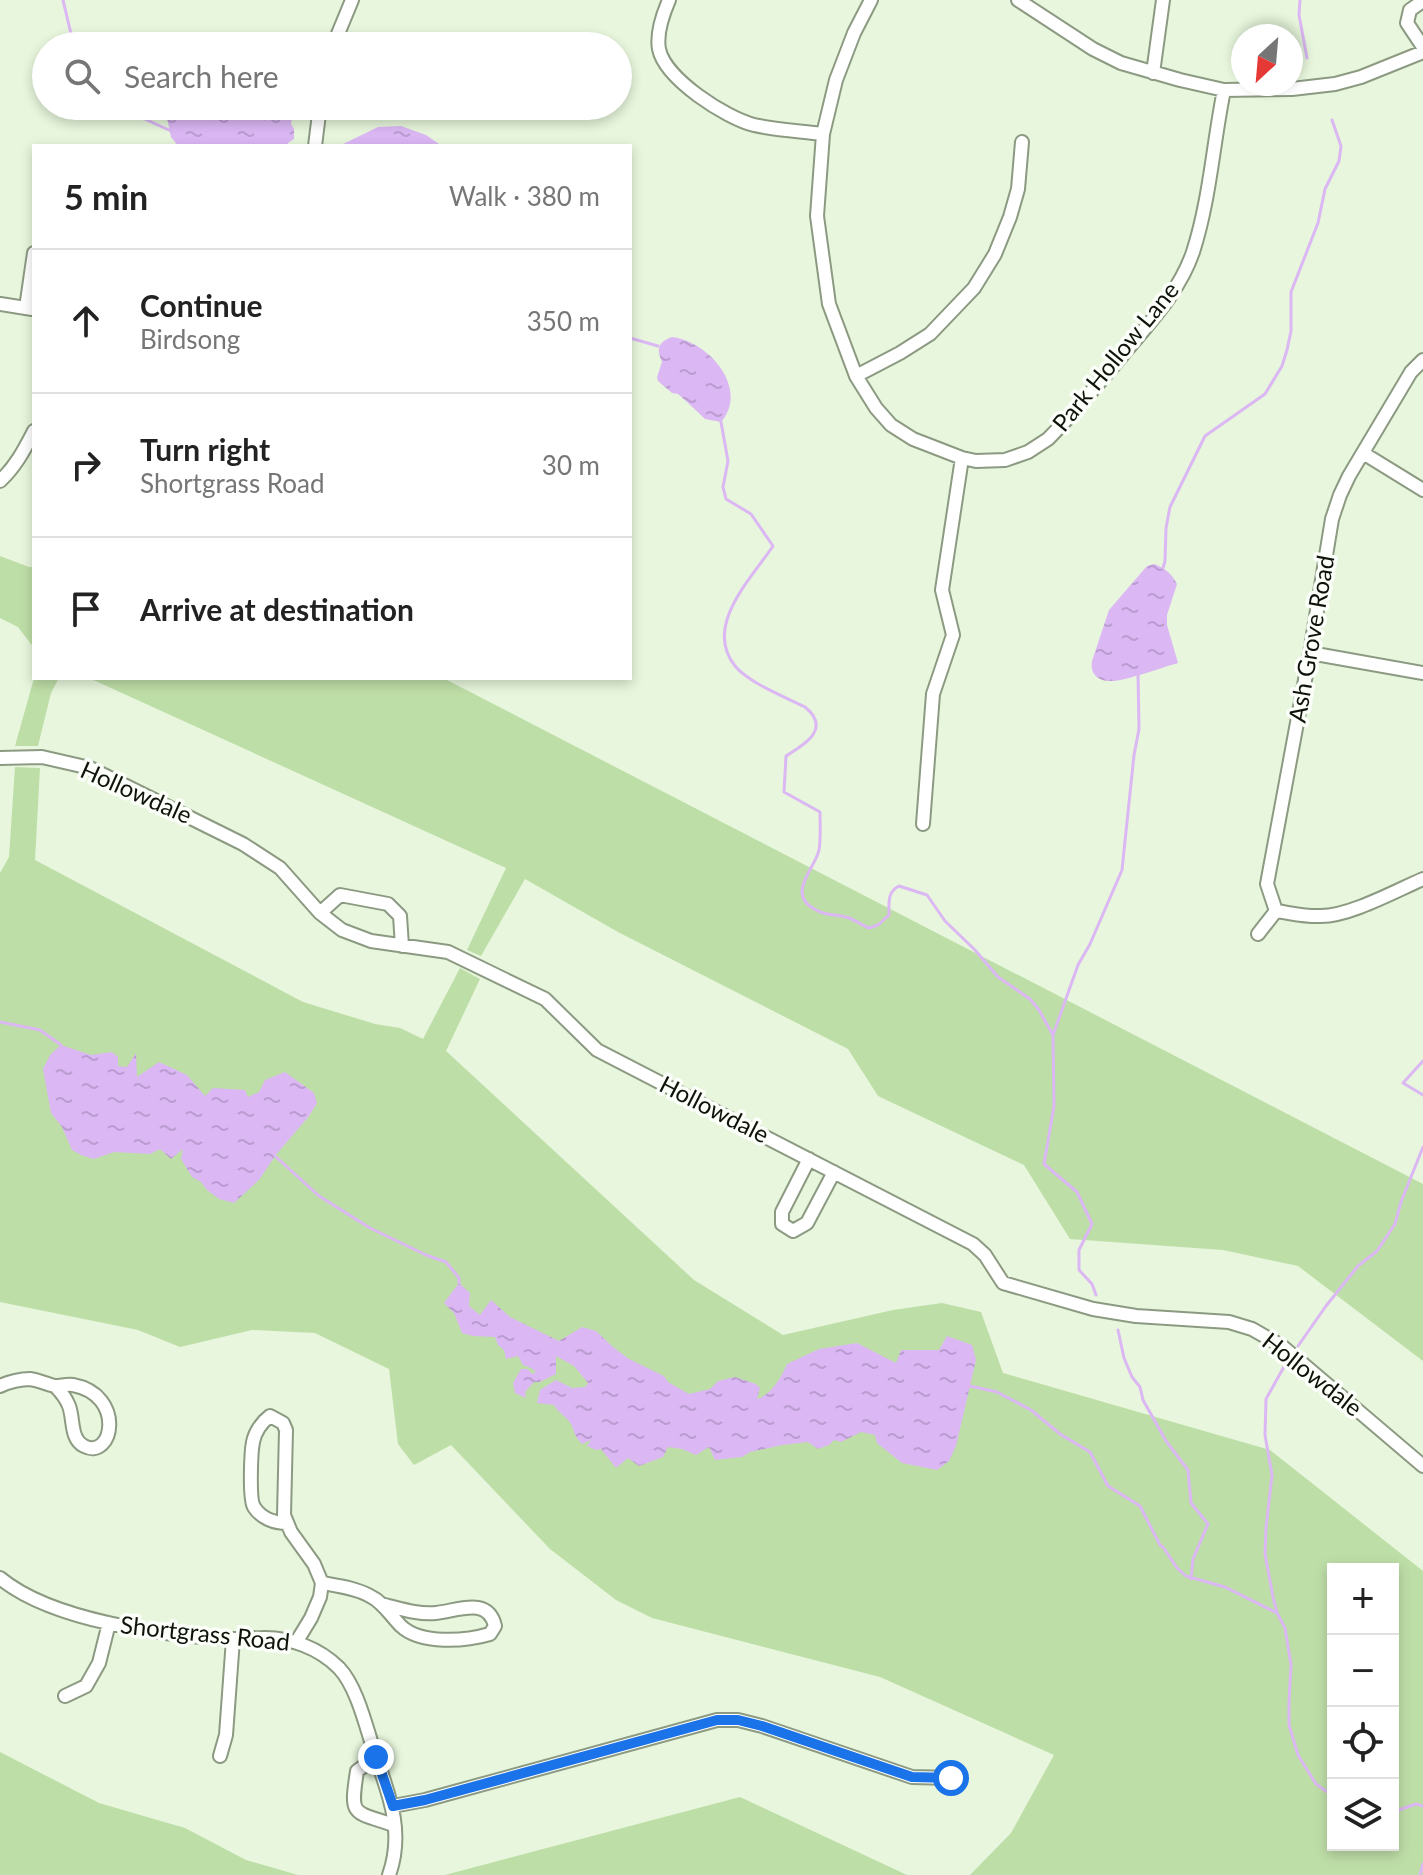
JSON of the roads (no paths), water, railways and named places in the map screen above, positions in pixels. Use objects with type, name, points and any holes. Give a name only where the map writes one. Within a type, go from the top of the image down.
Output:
[{"type":"street","points":[[339,32],[352,0]]},
{"type":"street","points":[[669,0],[659,29],[659,50],[675,76],[693,93],[753,125],[823,134]]},
{"type":"street","name":"Park Hollow Lane","points":[[871,0],[836,80],[823,134],[817,216],[829,304],[856,376],[876,408],[891,425],[913,439],[962,458],[1005,460],[1028,452],[1048,439],[1162,308],[1181,280],[1203,217],[1224,90]]},
{"type":"street","points":[[1018,0],[1093,49],[1121,63],[1224,90],[1292,89],[1335,84],[1361,77],[1423,49],[1407,23],[1410,10],[1423,1]]},
{"type":"street","points":[[1153,73],[1163,0]]},
{"type":"street","points":[[315,144],[318,120]]},
{"type":"street","points":[[856,376],[930,334],[974,288],[995,254],[1010,217],[1018,189],[1022,142]]},
{"type":"street","points":[[0,304],[30,309],[32,281]]},
{"type":"street","name":"Ash Grove Road","points":[[1276,911],[1267,884],[1332,519],[1340,495],[1363,453],[1411,372],[1423,360]]},
{"type":"street","points":[[0,481],[22,455],[32,435]]},
{"type":"street","points":[[1363,453],[1423,490]]},
{"type":"street","points":[[923,824],[933,694],[953,635],[942,590],[962,458]]},
{"type":"street","points":[[1310,653],[1423,673]]},
{"type":"street","name":"Hollowdale","points":[[0,758],[42,757],[90,768],[243,844],[280,868],[320,913],[342,930],[371,941],[448,952],[545,999],[597,1050],[973,1244],[985,1255],[1003,1283],[1093,1309],[1136,1316],[1229,1322],[1252,1329],[1282,1346],[1423,1466]]},
{"type":"street","points":[[1258,934],[1276,911],[1332,915],[1423,879]]},
{"type":"street","points":[[320,913],[340,895],[388,904],[400,916],[402,946]]},
{"type":"street","points":[[809,1159],[782,1212],[782,1224],[793,1231],[807,1223],[834,1172]]},
{"type":"street","points":[[0,1386],[29,1379],[55,1386],[73,1385],[99,1397],[107,1407],[110,1427],[103,1443],[94,1448],[84,1446],[76,1439],[71,1410],[64,1395],[55,1386]]},
{"type":"street","points":[[287,1523],[268,1520],[254,1507],[251,1493],[253,1441],[261,1424],[270,1416],[283,1423],[286,1430],[284,1515],[322,1583],[311,1618],[297,1641]]},
{"type":"street","name":"Shortgrass Road","points":[[0,1578],[20,1592],[54,1607],[109,1623],[143,1630],[233,1639],[265,1637],[297,1641],[324,1656],[340,1670],[353,1690],[393,1806],[395,1844],[389,1875]]},
{"type":"street","points":[[322,1583],[372,1596],[403,1628],[416,1635],[450,1641],[474,1639],[490,1634],[495,1626],[493,1617],[474,1607],[436,1613],[381,1604]]},
{"type":"street","points":[[65,1696],[86,1686],[99,1663],[109,1623]]},
{"type":"street","points":[[220,1756],[226,1735],[233,1639]]},
{"type":"street","points":[[393,1806],[425,1800],[717,1720],[738,1720],[762,1726],[912,1777],[951,1778]]},
{"type":"street","points":[[376,1757],[357,1771],[352,1802],[357,1811],[364,1815],[394,1825]]},
{"type":"water","points":[[167,120],[292,120],[294,129],[294,139],[288,144],[176,144],[171,137]]},
{"type":"water","points":[[401,126],[426,135],[439,144],[343,144],[378,127]]},
{"type":"water","points":[[672,337],[699,347],[721,368],[731,395],[729,409],[721,422],[705,419],[678,394],[672,393],[658,381],[662,362],[660,346]]},
{"type":"water","points":[[1154,564],[1168,572],[1177,584],[1167,625],[1178,663],[1124,679],[1101,680],[1093,673],[1092,661],[1109,610],[1147,566]]},
{"type":"water","points":[[61,1045],[91,1055],[112,1052],[118,1057],[118,1066],[127,1067],[136,1053],[137,1077],[159,1062],[187,1075],[205,1096],[213,1088],[245,1090],[248,1097],[259,1092],[265,1080],[285,1072],[314,1093],[317,1103],[259,1180],[234,1203],[219,1199],[192,1177],[181,1159],[183,1149],[171,1159],[160,1149],[150,1154],[114,1152],[94,1159],[72,1150],[62,1127],[51,1113],[43,1069],[50,1055]]},
{"type":"water","points":[[459,1283],[470,1293],[469,1306],[480,1315],[491,1300],[510,1317],[559,1341],[582,1327],[596,1331],[629,1359],[664,1376],[668,1382],[689,1394],[710,1389],[718,1381],[735,1377],[760,1388],[757,1399],[772,1389],[787,1364],[819,1349],[857,1343],[896,1363],[901,1350],[939,1350],[947,1336],[972,1345],[976,1360],[956,1446],[949,1461],[937,1470],[902,1463],[877,1443],[875,1435],[861,1432],[841,1442],[834,1440],[818,1449],[808,1442],[715,1460],[709,1447],[696,1455],[668,1447],[663,1457],[639,1466],[628,1458],[616,1468],[601,1449],[587,1446],[591,1440],[582,1444],[570,1423],[554,1405],[537,1403],[540,1390],[556,1380],[572,1388],[585,1387],[588,1383],[574,1366],[556,1356],[556,1374],[534,1382],[525,1392],[526,1398],[515,1393],[513,1383],[521,1369],[528,1369],[532,1374],[536,1372],[523,1365],[518,1356],[506,1359],[495,1337],[462,1333],[454,1313],[444,1303]]},
{"type":"waterway","points":[[63,0],[71,32]]},
{"type":"waterway","points":[[1300,0],[1299,15],[1307,58]]},
{"type":"waterway","points":[[147,120],[171,131]]},
{"type":"waterway","points":[[1163,568],[1170,507],[1205,436],[1265,394],[1282,366],[1291,331],[1291,292],[1318,223],[1325,189],[1339,161],[1341,146],[1332,120]]},
{"type":"waterway","points":[[632,339],[658,346]]},
{"type":"waterway","points":[[721,422],[728,461],[723,487],[726,499],[751,514],[773,546],[734,603],[724,635],[727,651],[741,672],[805,707],[816,722],[812,736],[786,756],[784,792],[820,812],[819,850],[804,881],[803,897],[807,904],[820,912],[849,918],[869,928],[889,915],[889,902],[895,888],[899,886],[927,895],[945,921],[998,977],[1030,999],[1053,1035]]},
{"type":"waterway","points":[[1096,1295],[1092,1284],[1079,1270],[1079,1250],[1092,1224],[1077,1192],[1044,1164],[1054,1106],[1053,1035],[1078,965],[1122,870],[1139,729],[1138,674]]},
{"type":"waterway","points":[[0,1022],[40,1030],[61,1045]]},
{"type":"waterway","points":[[1423,1061],[1403,1083],[1423,1095]]},
{"type":"waterway","points":[[1298,1346],[1326,1306],[1358,1266],[1377,1251],[1395,1224],[1423,1147]]},
{"type":"waterway","points":[[275,1156],[319,1196],[370,1228],[446,1262],[459,1278],[459,1283]]},
{"type":"waterway","points":[[1118,1330],[1132,1377],[1166,1441],[1188,1470],[1191,1503],[1208,1524],[1193,1559],[1191,1579]]},
{"type":"waterway","points":[[1285,1365],[1266,1399],[1265,1435],[1272,1475],[1265,1554],[1277,1613],[1285,1628],[1291,1665],[1289,1725],[1298,1755],[1316,1784],[1327,1792]]},
{"type":"waterway","points":[[970,1386],[997,1392],[1031,1410],[1060,1434],[1090,1452],[1108,1486],[1140,1506],[1160,1545],[1186,1576],[1225,1587],[1277,1613]]},
{"type":"waterway","points":[[1399,1810],[1416,1804],[1423,1806]]},
{"type":"waterway","points":[[1420,1875],[1423,1864]]}]
